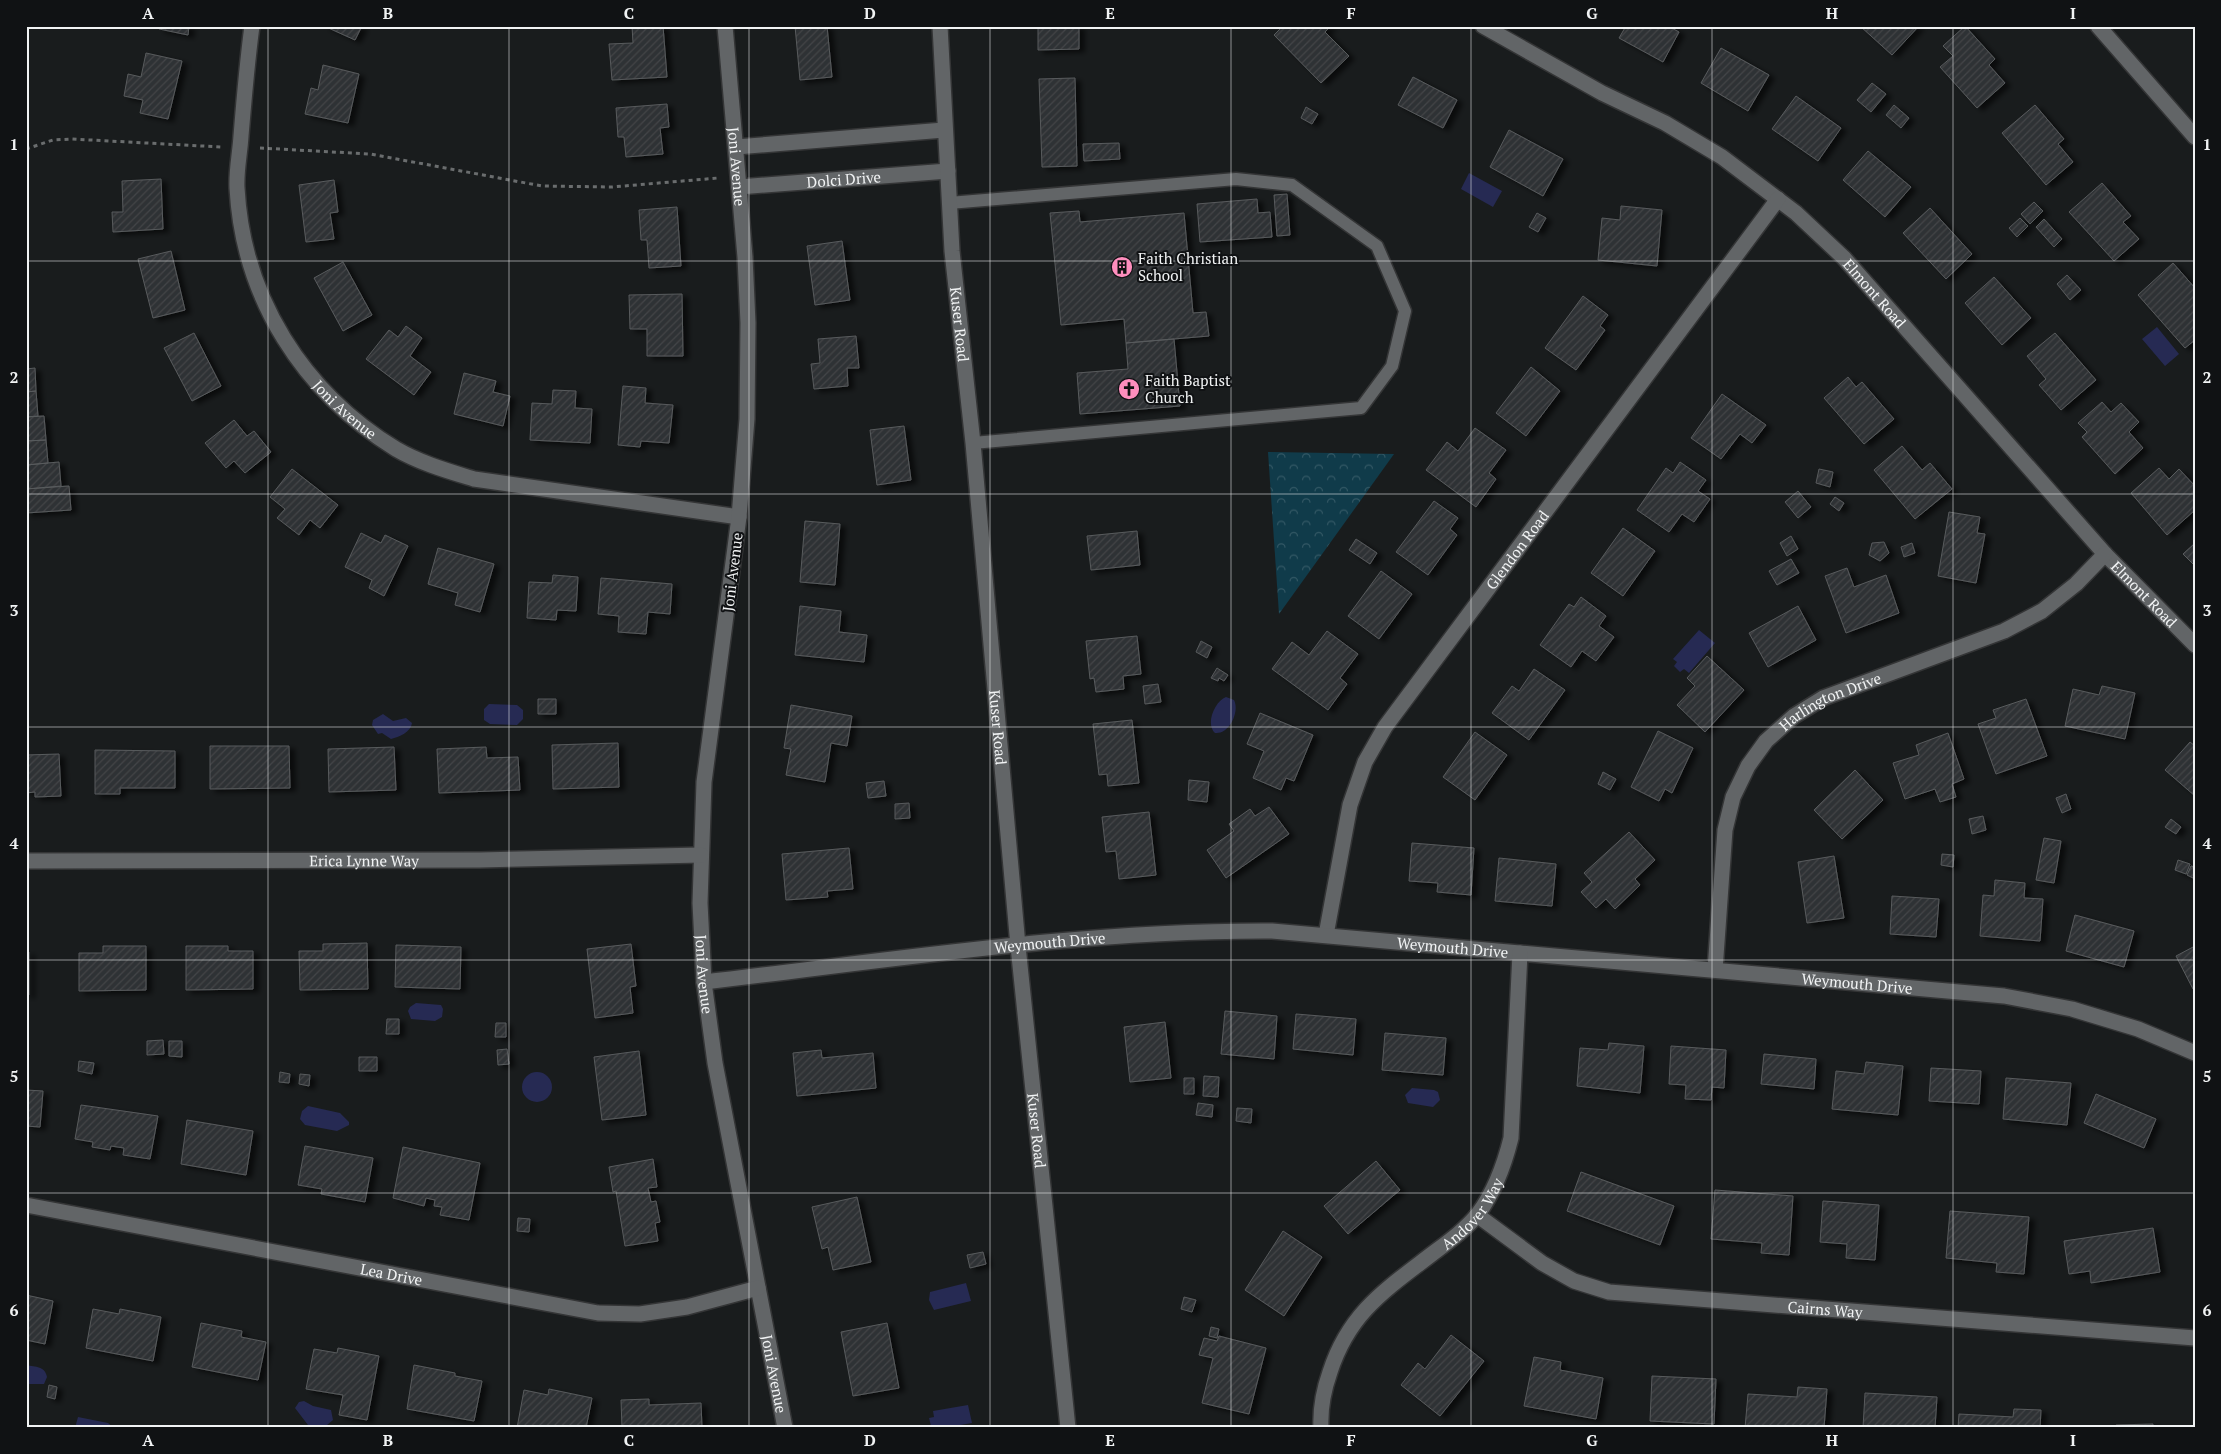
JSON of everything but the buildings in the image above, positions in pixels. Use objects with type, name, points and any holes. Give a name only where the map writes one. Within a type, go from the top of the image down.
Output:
[{"type":"street","name":"Joni Avenue","points":[[252,26],[236,187],[241,230],[253,278],[273,322],[296,359],[324,393],[357,422],[398,450],[438,468],[474,479],[739,517]]},
{"type":"street","name":"Joni Avenue","points":[[725,26],[739,182],[748,323],[747,419],[739,517],[704,782],[701,855],[704,982],[715,1063],[785,1428]]},
{"type":"street","name":"Kuser Road","points":[[940,26],[949,203],[973,443],[1018,946],[1068,1428]]},
{"type":"street","name":"Elmont Road","points":[[1483,26],[1602,93],[1665,123],[1722,157],[1778,199],[1844,258],[2105,554],[2195,645]]},
{"type":"street","points":[[2098,26],[2195,137]]},
{"type":"street","points":[[736,147],[944,130]]},
{"type":"street","name":"Dolci Drive","points":[[739,182],[948,171]]},
{"type":"street","name":"Glendon Road","points":[[1326,935],[1350,805],[1365,762],[1385,727],[1778,199]]},
{"type":"street","name":"Harlington Drive","points":[[1716,970],[1724,830],[1733,797],[1748,766],[1766,741],[1794,716],[1823,698],[2004,631],[2042,611],[2076,584],[2105,554]]},
{"type":"street","name":"Erica Lynne Way","points":[[26,861],[480,860],[701,855]]},
{"type":"street","name":"Weymouth Drive","points":[[704,982],[1018,946],[1197,931],[1272,931],[2004,996],[2072,1009],[2138,1029],[2195,1053]]},
{"type":"street","name":"Andover Way","points":[[1321,1428],[1325,1389],[1336,1354],[1352,1324],[1376,1296],[1453,1239],[1476,1215],[1491,1195],[1504,1168],[1511,1138],[1520,953]]},
{"type":"street","name":"Lea Drive","points":[[26,1205],[598,1312],[640,1314],[687,1307],[758,1288]]},
{"type":"street","name":"Cairns Way","points":[[1476,1215],[1542,1263],[1566,1277],[1609,1292],[2195,1338]]},
{"type":"lane","points":[[949,203],[1236,179],[1292,185],[1376,246],[1406,311],[1392,366],[1361,408],[973,443]]},
{"type":"path","points":[[26,149],[53,140],[72,139],[370,154],[542,186],[612,187],[739,182]]},
{"type":"green space","points":[[1268,452],[1394,454],[1279,614]]},
{"type":"water","points":[[1469,173],[1502,191],[1493,207],[1461,189]]},
{"type":"water","points":[[2157,327],[2179,354],[2165,366],[2142,339]]},
{"type":"water","points":[[1699,630],[1715,643],[1689,673],[1684,669],[1680,672],[1674,666],[1677,662],[1673,659]]},
{"type":"water","points":[[1226,697],[1234,700],[1236,710],[1229,727],[1220,733],[1215,733],[1212,729],[1211,719],[1218,703]]},
{"type":"water","points":[[489,704],[517,705],[523,710],[523,719],[517,725],[490,724],[484,720],[484,709]]},
{"type":"water","points":[[383,714],[393,721],[406,718],[412,723],[411,726],[404,734],[391,739],[382,733],[378,734],[372,725],[373,720]]},
{"type":"water","points":[[416,1003],[441,1005],[443,1009],[442,1017],[435,1021],[411,1019],[408,1011]]},
{"type":"water","points":[[537,1072],[543,1073],[551,1081],[551,1093],[543,1101],[537,1102],[531,1101],[523,1093],[522,1087],[523,1081],[531,1073]]},
{"type":"water","points":[[1412,1088],[1434,1090],[1438,1092],[1440,1100],[1433,1107],[1408,1103],[1405,1095]]},
{"type":"water","points":[[308,1106],[340,1113],[349,1122],[349,1125],[337,1131],[305,1125],[300,1119],[302,1111]]},
{"type":"water","points":[[966,1283],[971,1301],[934,1310],[929,1300],[930,1292]]},
{"type":"water","points":[[26,1365],[40,1368],[46,1373],[47,1377],[44,1384],[26,1384]]},
{"type":"water","points":[[304,1401],[313,1406],[331,1410],[333,1420],[327,1425],[308,1425],[295,1408],[299,1402]]},
{"type":"water","points":[[968,1405],[972,1423],[943,1428],[931,1426],[929,1418],[934,1417],[933,1411]]},
{"type":"water","points":[[78,1417],[108,1423],[114,1428],[75,1428]]},
{"type":"place","name":"Faith Christian School","points":[[1122,267]]},
{"type":"place","name":"Faith Baptist Church","points":[[1129,389]]}]
